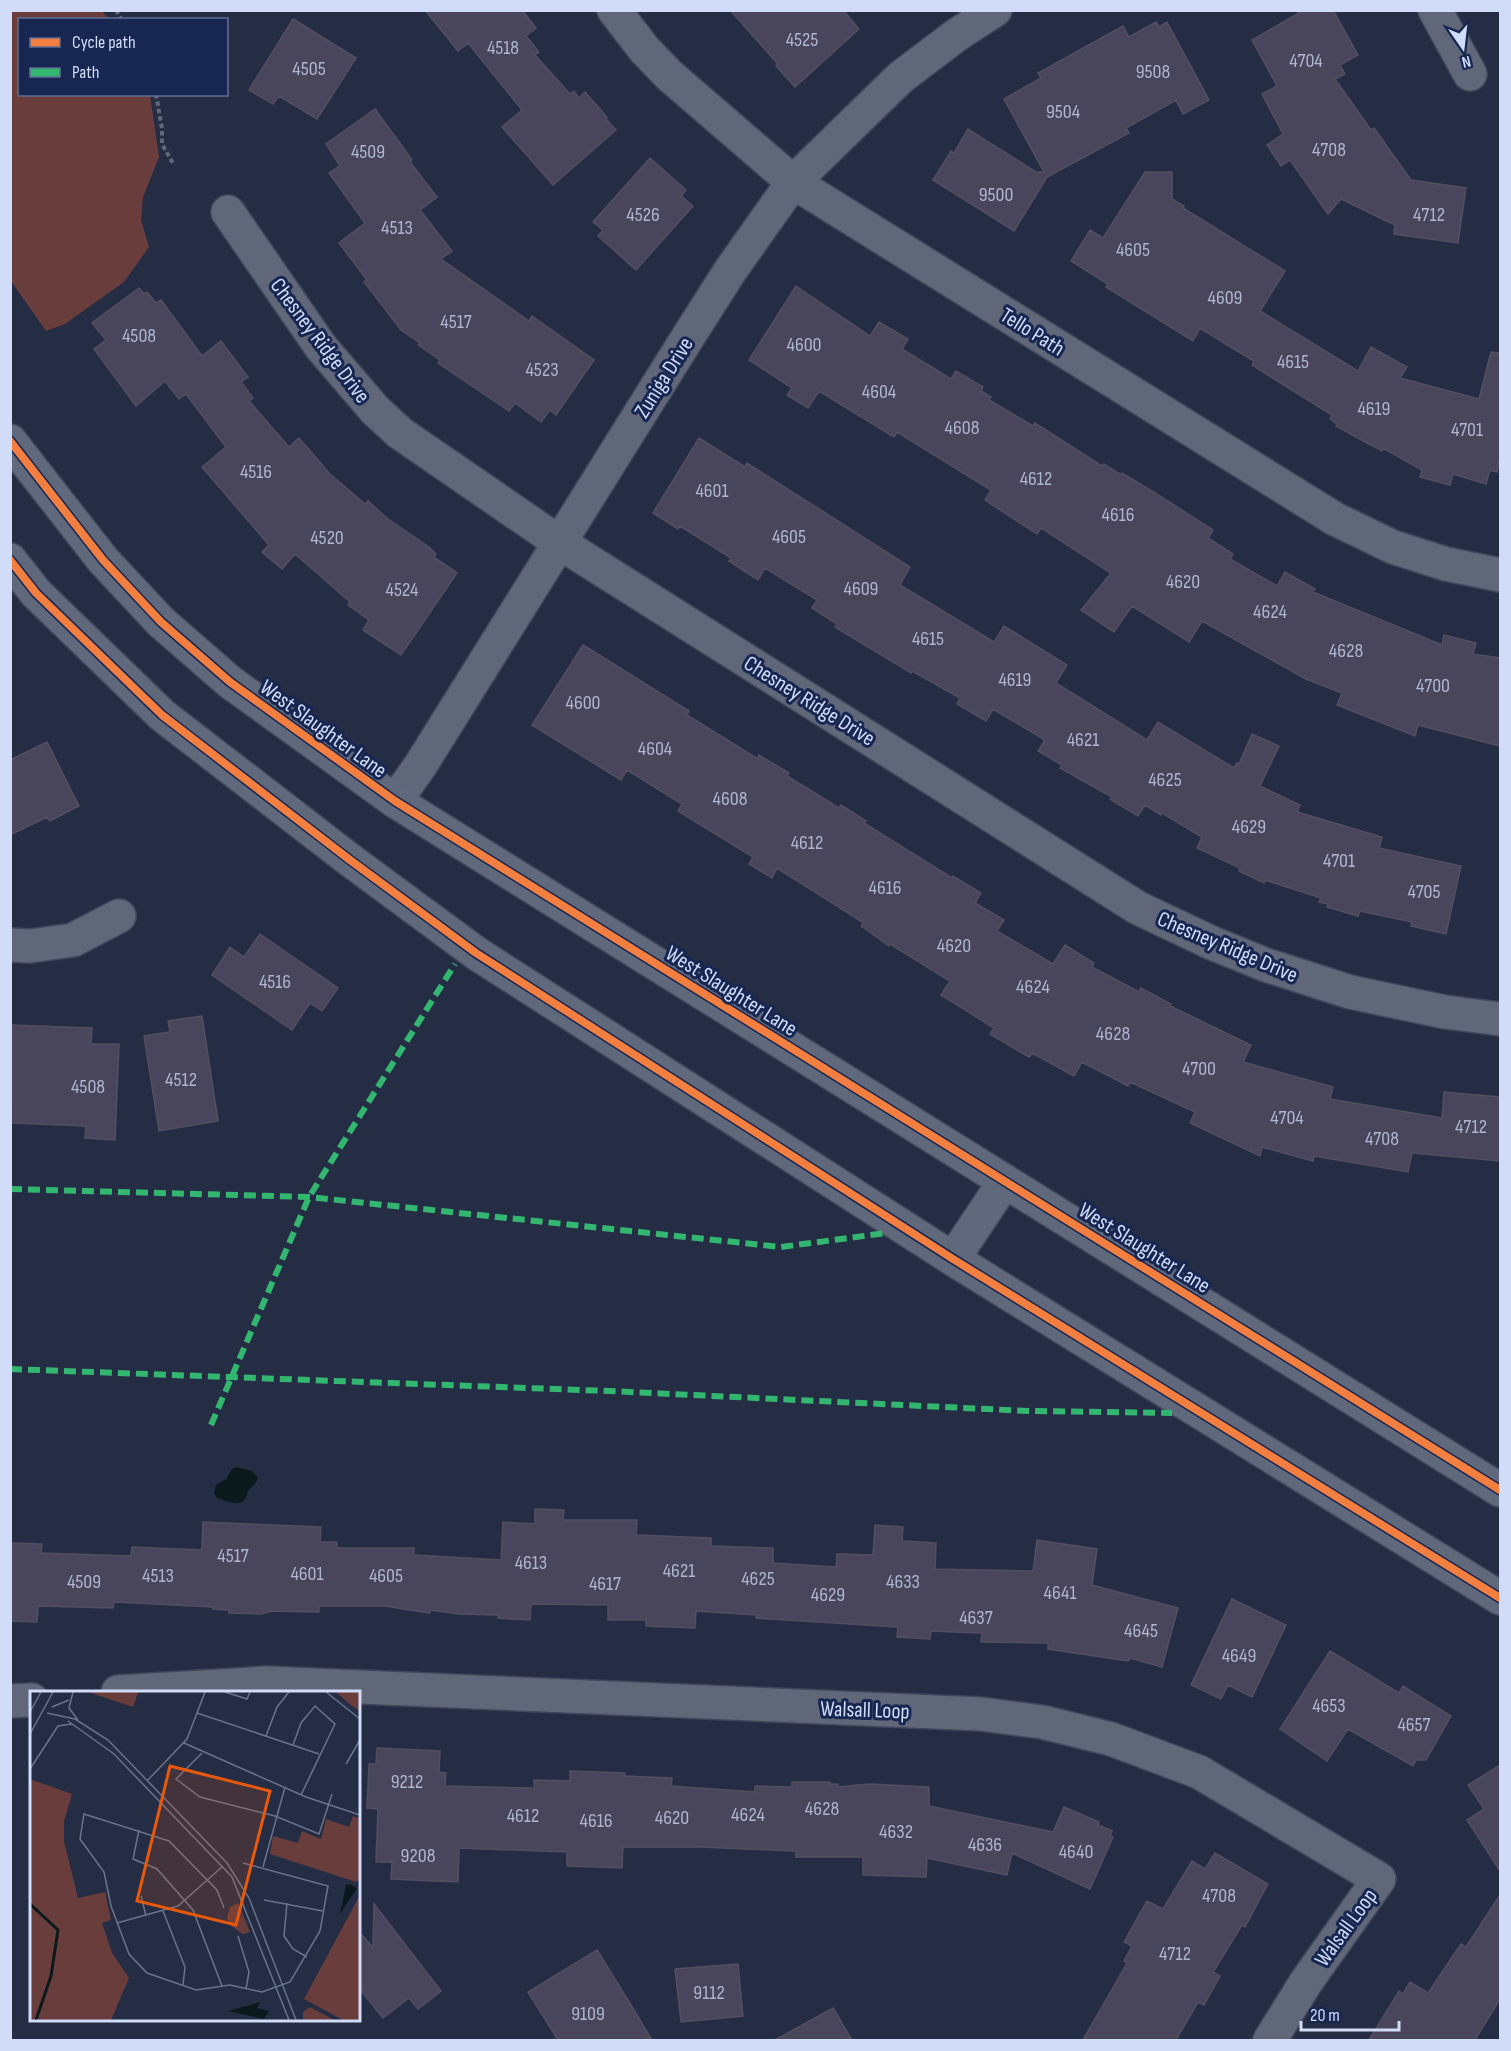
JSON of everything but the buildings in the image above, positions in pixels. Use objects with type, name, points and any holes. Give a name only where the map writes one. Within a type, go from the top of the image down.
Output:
[{"type":"main road","name":"West Slaughter Lane","points":[[10,441],[103,560],[161,622],[230,682],[395,801],[1500,1490]]},
{"type":"main road","points":[[10,560],[36,593],[162,715],[350,860],[476,952],[953,1259],[1500,1598]]},
{"type":"main road","points":[[953,1259],[1005,1181]]},
{"type":"street","name":"Tello Path","points":[[614,10],[644,49],[669,75],[793,182],[1335,519],[1403,550],[1446,564],[1500,575]]},
{"type":"street","name":"Zuniga Drive","points":[[395,801],[420,766],[730,271],[793,182],[901,77],[958,34],[995,10]]},
{"type":"street","points":[[1435,10],[1470,74]]},
{"type":"street","name":"Chesney Ridge Drive","points":[[228,212],[321,347],[375,410],[400,433],[560,543],[1138,908],[1255,961],[1350,992],[1434,1010],[1500,1019]]},
{"type":"street","points":[[10,945],[30,946],[73,940],[119,916]]},
{"type":"street","name":"Walsall Loop","points":[[155,1691],[267,1688],[349,1691]]},
{"type":"street","name":"Walsall Loop","points":[[360,1691],[981,1714],[1041,1722],[1111,1738],[1199,1772],[1379,1879],[1306,1982],[1270,2040]]},
{"type":"street","points":[[10,1701],[30,1700]]},
{"type":"path","points":[[156,96],[162,144],[174,165]]},
{"type":"shaded area","points":[[10,11],[102,11],[108,18],[18,18],[18,96],[150,96],[159,157],[143,197],[141,220],[149,247],[124,282],[65,324],[46,331],[11,281]]},
{"type":"shaded area","points":[[236,1467],[252,1471],[258,1478],[256,1482],[242,1502],[232,1503],[217,1498],[214,1493],[216,1485],[226,1479]]},
{"type":"marked path","points":[[211,1425],[309,1197],[455,964]]},
{"type":"marked path","points":[[10,1189],[309,1197],[781,1247],[886,1233]]},
{"type":"marked path","points":[[10,1369],[609,1391],[1028,1411],[1172,1413]]},
{"type":"cycle path","points":[[10,441],[103,560],[161,622],[230,682],[395,801],[1500,1490]]},
{"type":"cycle path","points":[[10,560],[36,593],[162,715],[350,860],[476,953],[953,1259],[1500,1598]]}]
